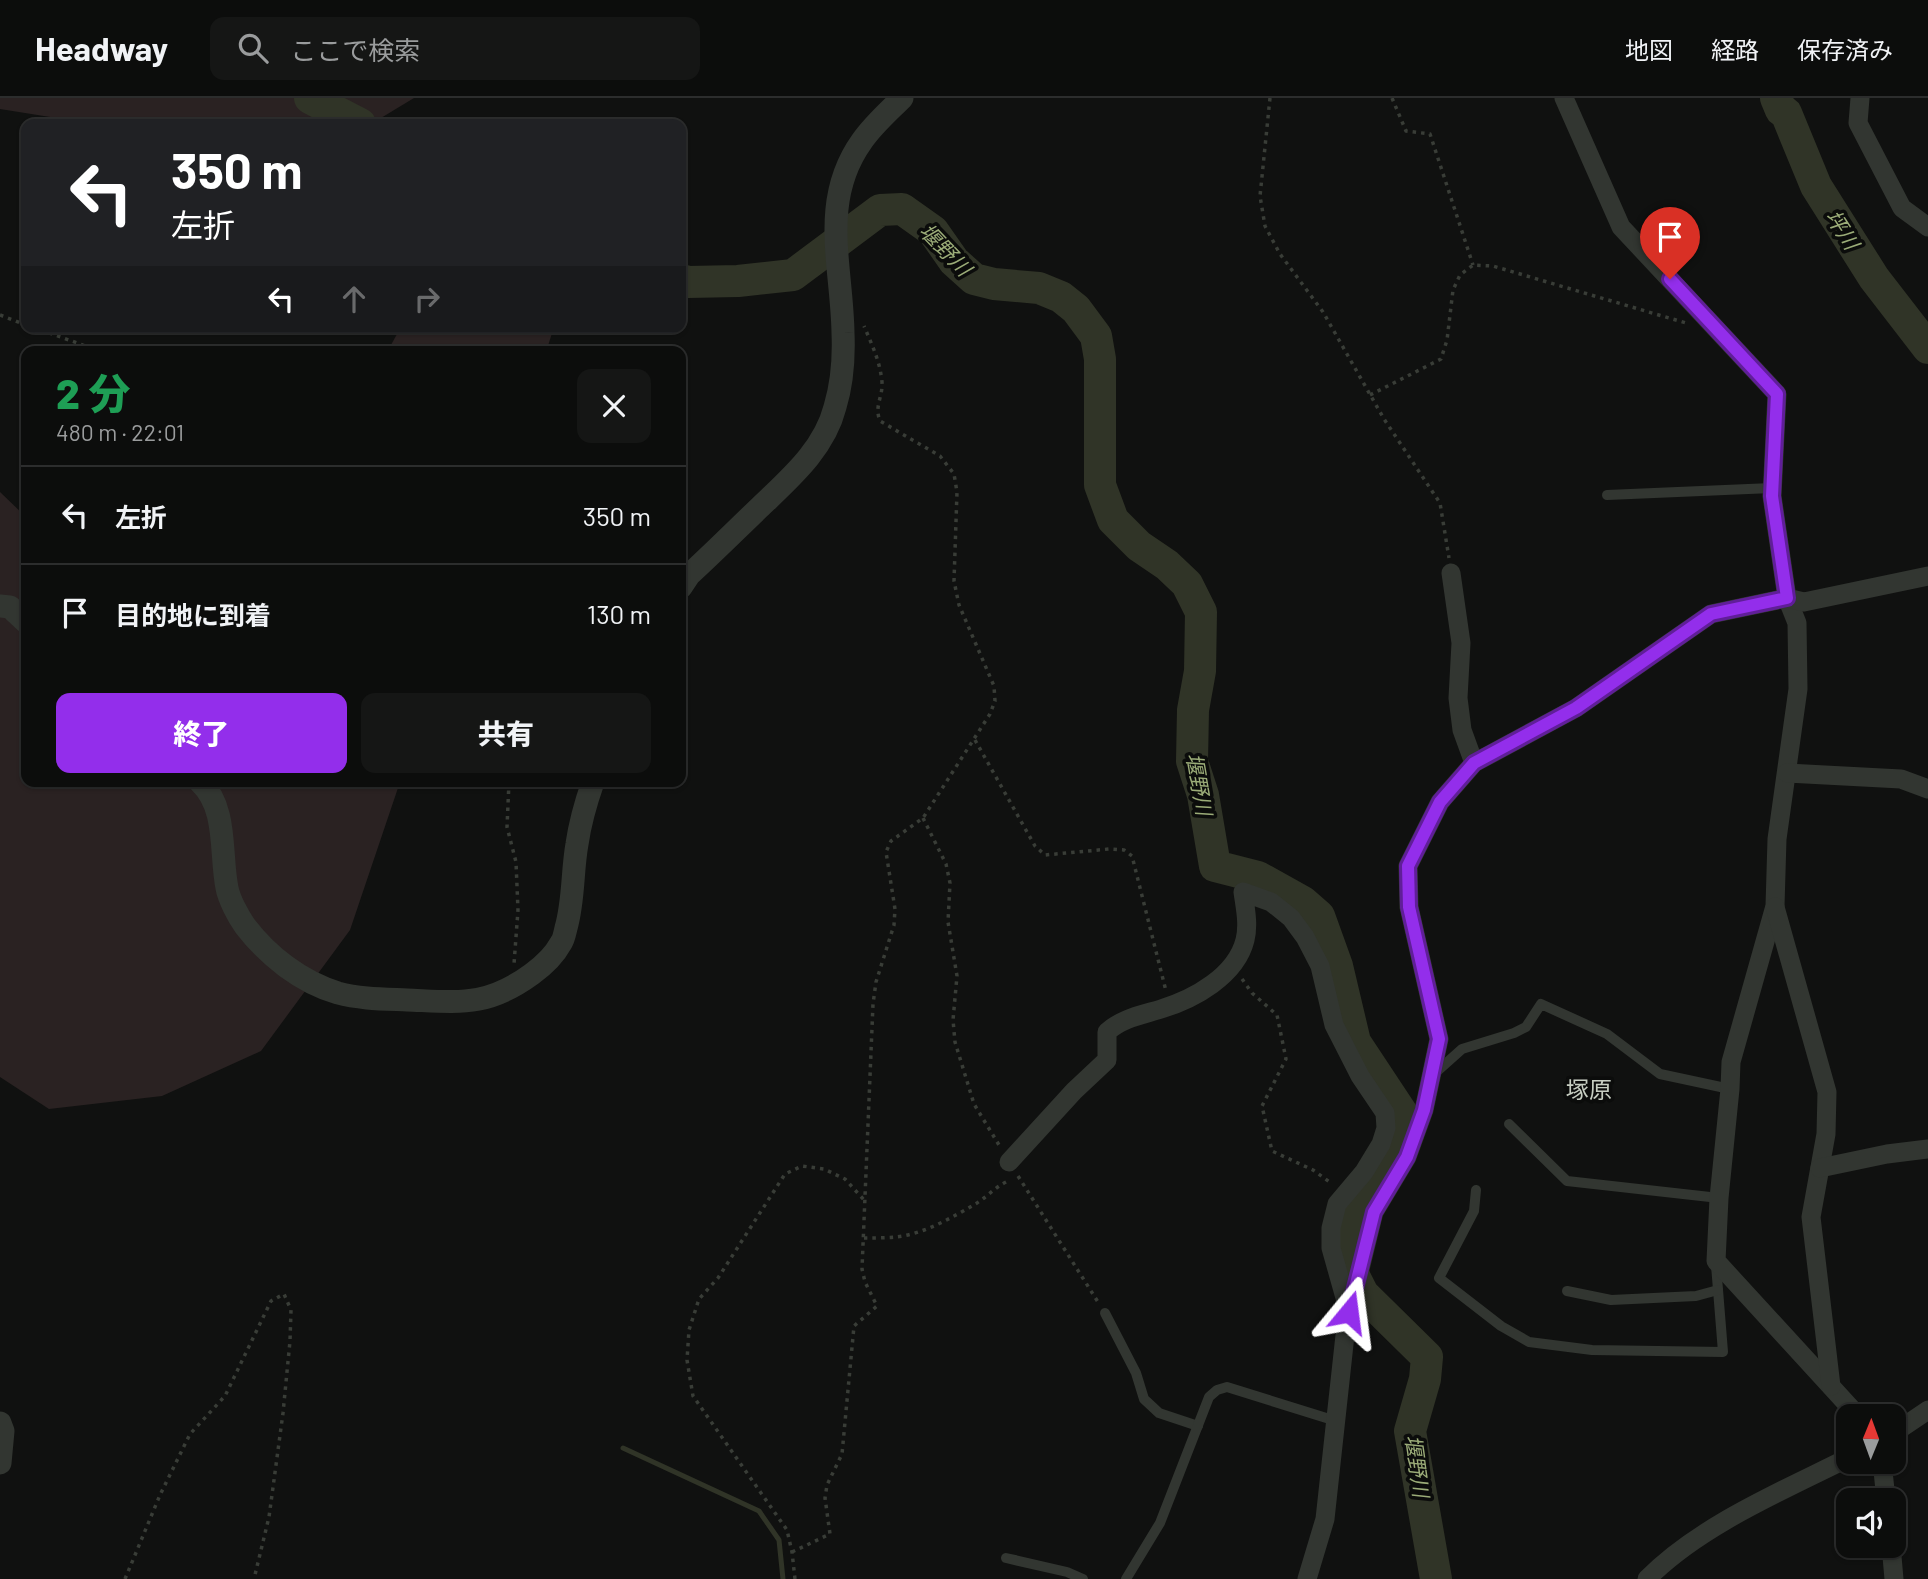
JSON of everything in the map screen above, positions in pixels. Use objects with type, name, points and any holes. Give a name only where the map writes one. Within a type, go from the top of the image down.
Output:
[{"type":"street","points":[[686,580],[805,463],[822,438],[835,409],[841,374],[843,334],[836,258],[835,218],[839,190],[861,142],[902,98]]},
{"type":"street","points":[[1564,98],[1621,227],[1777,394],[1772,488],[1787,598],[1797,623],[1798,690],[1777,839],[1775,906],[1731,1062],[1716,1261],[1848,1404]]},
{"type":"street","points":[[1860,98],[1858,123],[1902,208],[1928,227]]},
{"type":"street","points":[[1451,573],[1461,643],[1458,698],[1462,730],[1474,763]]},
{"type":"street","points":[[1307,1579],[1325,1519],[1350,1308],[1374,1212],[1407,1157],[1424,1110],[1439,1039],[1409,907],[1408,866],[1440,802],[1474,763],[1576,708],[1711,614],[1787,598],[1804,602],[1928,576]]},
{"type":"street","points":[[0,606],[10,607],[21,617]]},
{"type":"street","points":[[1787,773],[1901,779],[1928,789]]},
{"type":"street","points":[[207,787],[221,827],[227,891],[244,924],[267,951],[287,968],[338,993],[368,999],[460,1002],[490,998],[517,985],[541,967],[562,943],[571,911],[577,844],[591,787]]},
{"type":"street","points":[[1009,1162],[1074,1091],[1107,1060],[1107,1032],[1117,1022],[1170,1006],[1205,990],[1233,965],[1245,942],[1247,924],[1243,892],[1271,902],[1292,918],[1306,937],[1320,966],[1334,1025],[1360,1076],[1385,1113],[1386,1128],[1381,1144],[1342,1200],[1331,1228],[1331,1248],[1350,1308]]},
{"type":"street","points":[[1775,906],[1827,1091],[1826,1134],[1811,1217],[1831,1385]]},
{"type":"street","points":[[1820,1168],[1886,1154],[1928,1149]]},
{"type":"street","points":[[1342,1200],[1383,1193]]},
{"type":"street","points":[[1906,1425],[1928,1410]]},
{"type":"street","points":[[0,1423],[3,1431],[0,1462]]},
{"type":"street","points":[[1647,1579],[1697,1538],[1836,1464]]},
{"type":"street","points":[[1892,1558],[1894,1579]]},
{"type":"lane","points":[[1607,495],[1772,488]]},
{"type":"lane","points":[[1431,1077],[1462,1049],[1526,1027],[1541,1004],[1607,1034],[1660,1074],[1730,1089]]},
{"type":"lane","points":[[1509,1124],[1567,1181],[1719,1198]]},
{"type":"lane","points":[[1476,1191],[1474,1211],[1439,1278],[1501,1326],[1529,1342],[1592,1350],[1723,1352],[1716,1261]]},
{"type":"lane","points":[[1567,1291],[1611,1300],[1696,1296],[1718,1290]]},
{"type":"lane","points":[[1105,1313],[1136,1373],[1144,1399],[1159,1413],[1198,1426]]},
{"type":"lane","points":[[1126,1579],[1160,1523],[1209,1397],[1217,1390],[1227,1387],[1336,1421]]},
{"type":"lane","points":[[1006,1558],[1068,1572],[1083,1579]]},
{"type":"path","points":[[1270,98],[1260,196],[1265,226],[1280,254],[1323,312],[1384,419],[1440,503],[1451,573]]},
{"type":"path","points":[[1392,98],[1406,131],[1430,134],[1473,265]]},
{"type":"path","points":[[1370,395],[1441,359],[1447,340],[1453,290],[1460,275],[1473,265],[1493,266],[1692,325],[1702,314]]},
{"type":"path","points":[[0,315],[21,323]]},
{"type":"path","points":[[792,1552],[830,1534],[825,1498],[827,1485],[842,1454],[854,1326],[877,1306],[864,1282],[862,1269],[873,1004],[876,982],[894,925],[895,909],[886,852],[891,841],[923,818],[975,739],[995,701],[994,685],[959,605],[954,581],[957,492],[954,474],[940,456],[880,421],[876,412],[882,386],[879,360],[860,316]]},
{"type":"path","points":[[50,333],[85,346]]},
{"type":"path","points":[[975,739],[1035,846],[1045,855],[1109,849],[1124,850],[1132,856],[1170,1006]]},
{"type":"path","points":[[509,787],[507,827],[516,862],[518,909],[514,964],[517,985]]},
{"type":"path","points":[[923,818],[946,864],[950,883],[948,922],[957,976],[953,1020],[955,1042],[974,1104],[1105,1313]]},
{"type":"path","points":[[1233,965],[1252,993],[1277,1015],[1286,1059],[1262,1106],[1272,1151],[1313,1170],[1342,1200]]},
{"type":"path","points":[[795,1579],[786,1530],[693,1396],[687,1360],[689,1330],[699,1298],[718,1278],[785,1174],[802,1167],[824,1169],[845,1179],[865,1201]]},
{"type":"path","points":[[864,1238],[899,1237],[928,1228],[980,1201],[995,1186],[1020,1180]]},
{"type":"path","points":[[125,1579],[160,1495],[190,1434],[225,1396],[271,1301],[284,1294],[290,1310],[290,1341],[283,1413],[269,1517],[254,1579]]},
{"type":"shaded area","points":[[0,98],[414,98],[379,119],[63,119],[0,109]]},
{"type":"shaded area","points":[[398,333],[552,333],[548,346],[390,346]]},
{"type":"shaded area","points":[[0,492],[21,512],[21,787],[398,787],[350,930],[261,1051],[162,1096],[49,1109],[0,1077]]},
{"type":"waterway","name":"堰野川","points":[[310,98],[350,119]]},
{"type":"waterway","name":"坪川","points":[[1776,98],[1781,110],[1786,113],[1816,186],[1874,278],[1928,348]]},
{"type":"waterway","name":"堰野川","points":[[686,281],[738,281],[793,275],[880,210],[902,209],[933,231],[954,261],[974,279],[994,284],[1039,288],[1061,297],[1076,309],[1096,336],[1100,359],[1100,485],[1113,520],[1139,546],[1167,565],[1187,584],[1201,612],[1200,671],[1193,710],[1192,761],[1203,795],[1215,866],[1258,877],[1303,902],[1319,916],[1337,966],[1355,1042],[1402,1113],[1398,1141],[1348,1219],[1346,1260],[1363,1294],[1427,1357],[1425,1379],[1410,1431],[1436,1579]]},
{"type":"waterway","points":[[623,1448],[759,1511],[779,1540],[783,1579]]},
{"type":"district","name":"塚原","points":[[1589,1089]]},
{"type":"route","points":[[1349,1312],[1374,1212],[1407,1157],[1424,1110],[1439,1039],[1409,907],[1408,866],[1440,802],[1474,763],[1576,708],[1711,614],[1787,598],[1772,496],[1777,394],[1670,279]]}]
